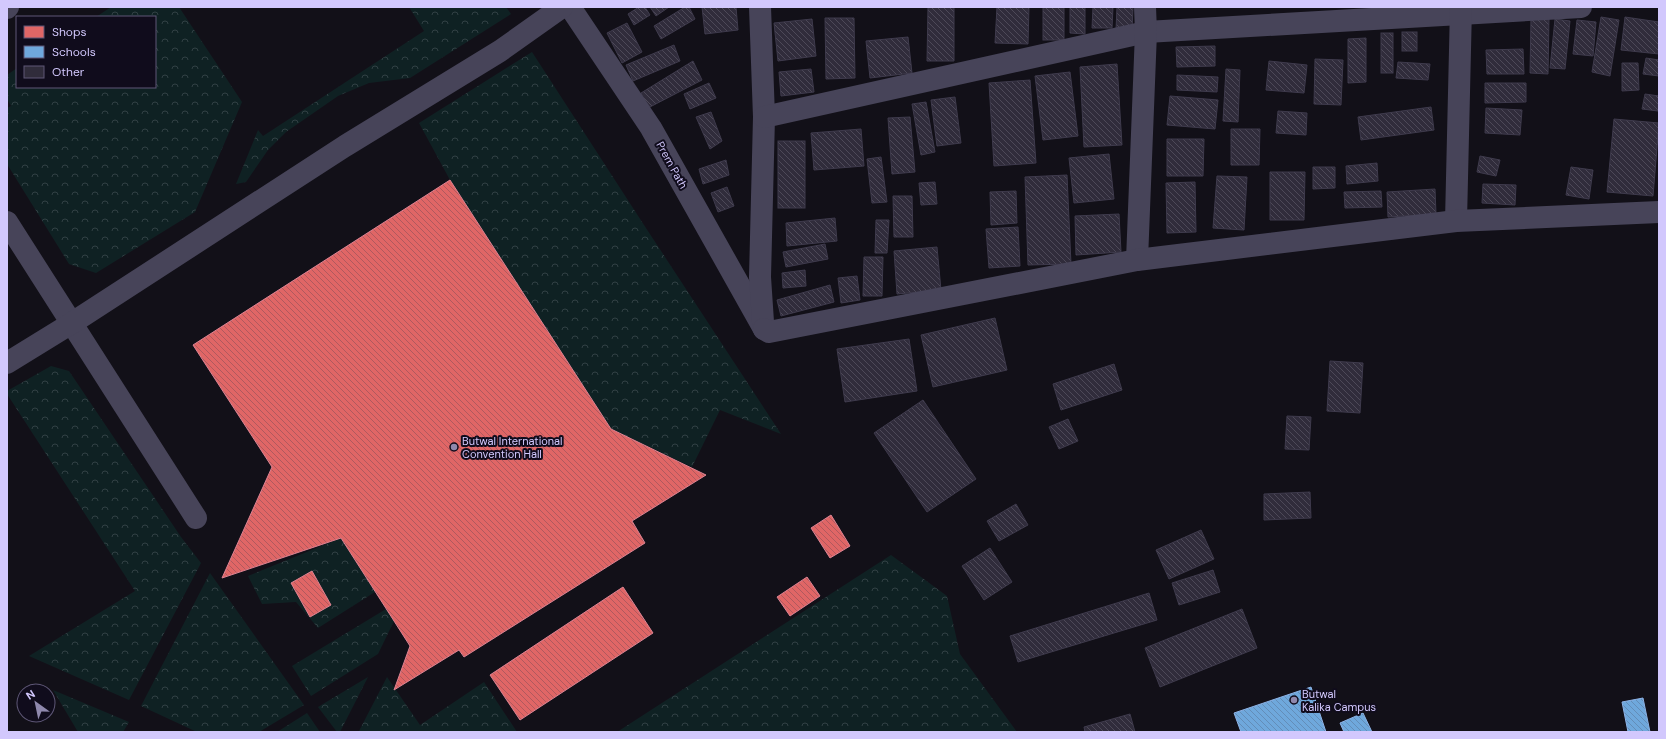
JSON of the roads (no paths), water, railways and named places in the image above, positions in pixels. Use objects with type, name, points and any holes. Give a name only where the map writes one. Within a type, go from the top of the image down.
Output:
[{"type":"street","points":[[7,363],[72,323],[345,146],[500,51],[562,7]]},
{"type":"street","name":"Prem Path","points":[[570,7],[651,128],[764,329]]},
{"type":"street","points":[[760,7],[764,117],[760,277],[764,329],[769,332],[1137,260],[1456,221],[1659,212]]},
{"type":"street","points":[[1137,260],[1146,32],[1145,7]]},
{"type":"street","points":[[764,117],[1146,32],[1461,10],[1581,7]]},
{"type":"street","points":[[1456,221],[1461,10]]},
{"type":"street","points":[[7,222],[196,518]]},
{"type":"place","name":"Butwal International Convention Hall","points":[[454,447]]},
{"type":"place","name":"Butwal Kalika Campus","points":[[1294,700]]}]
